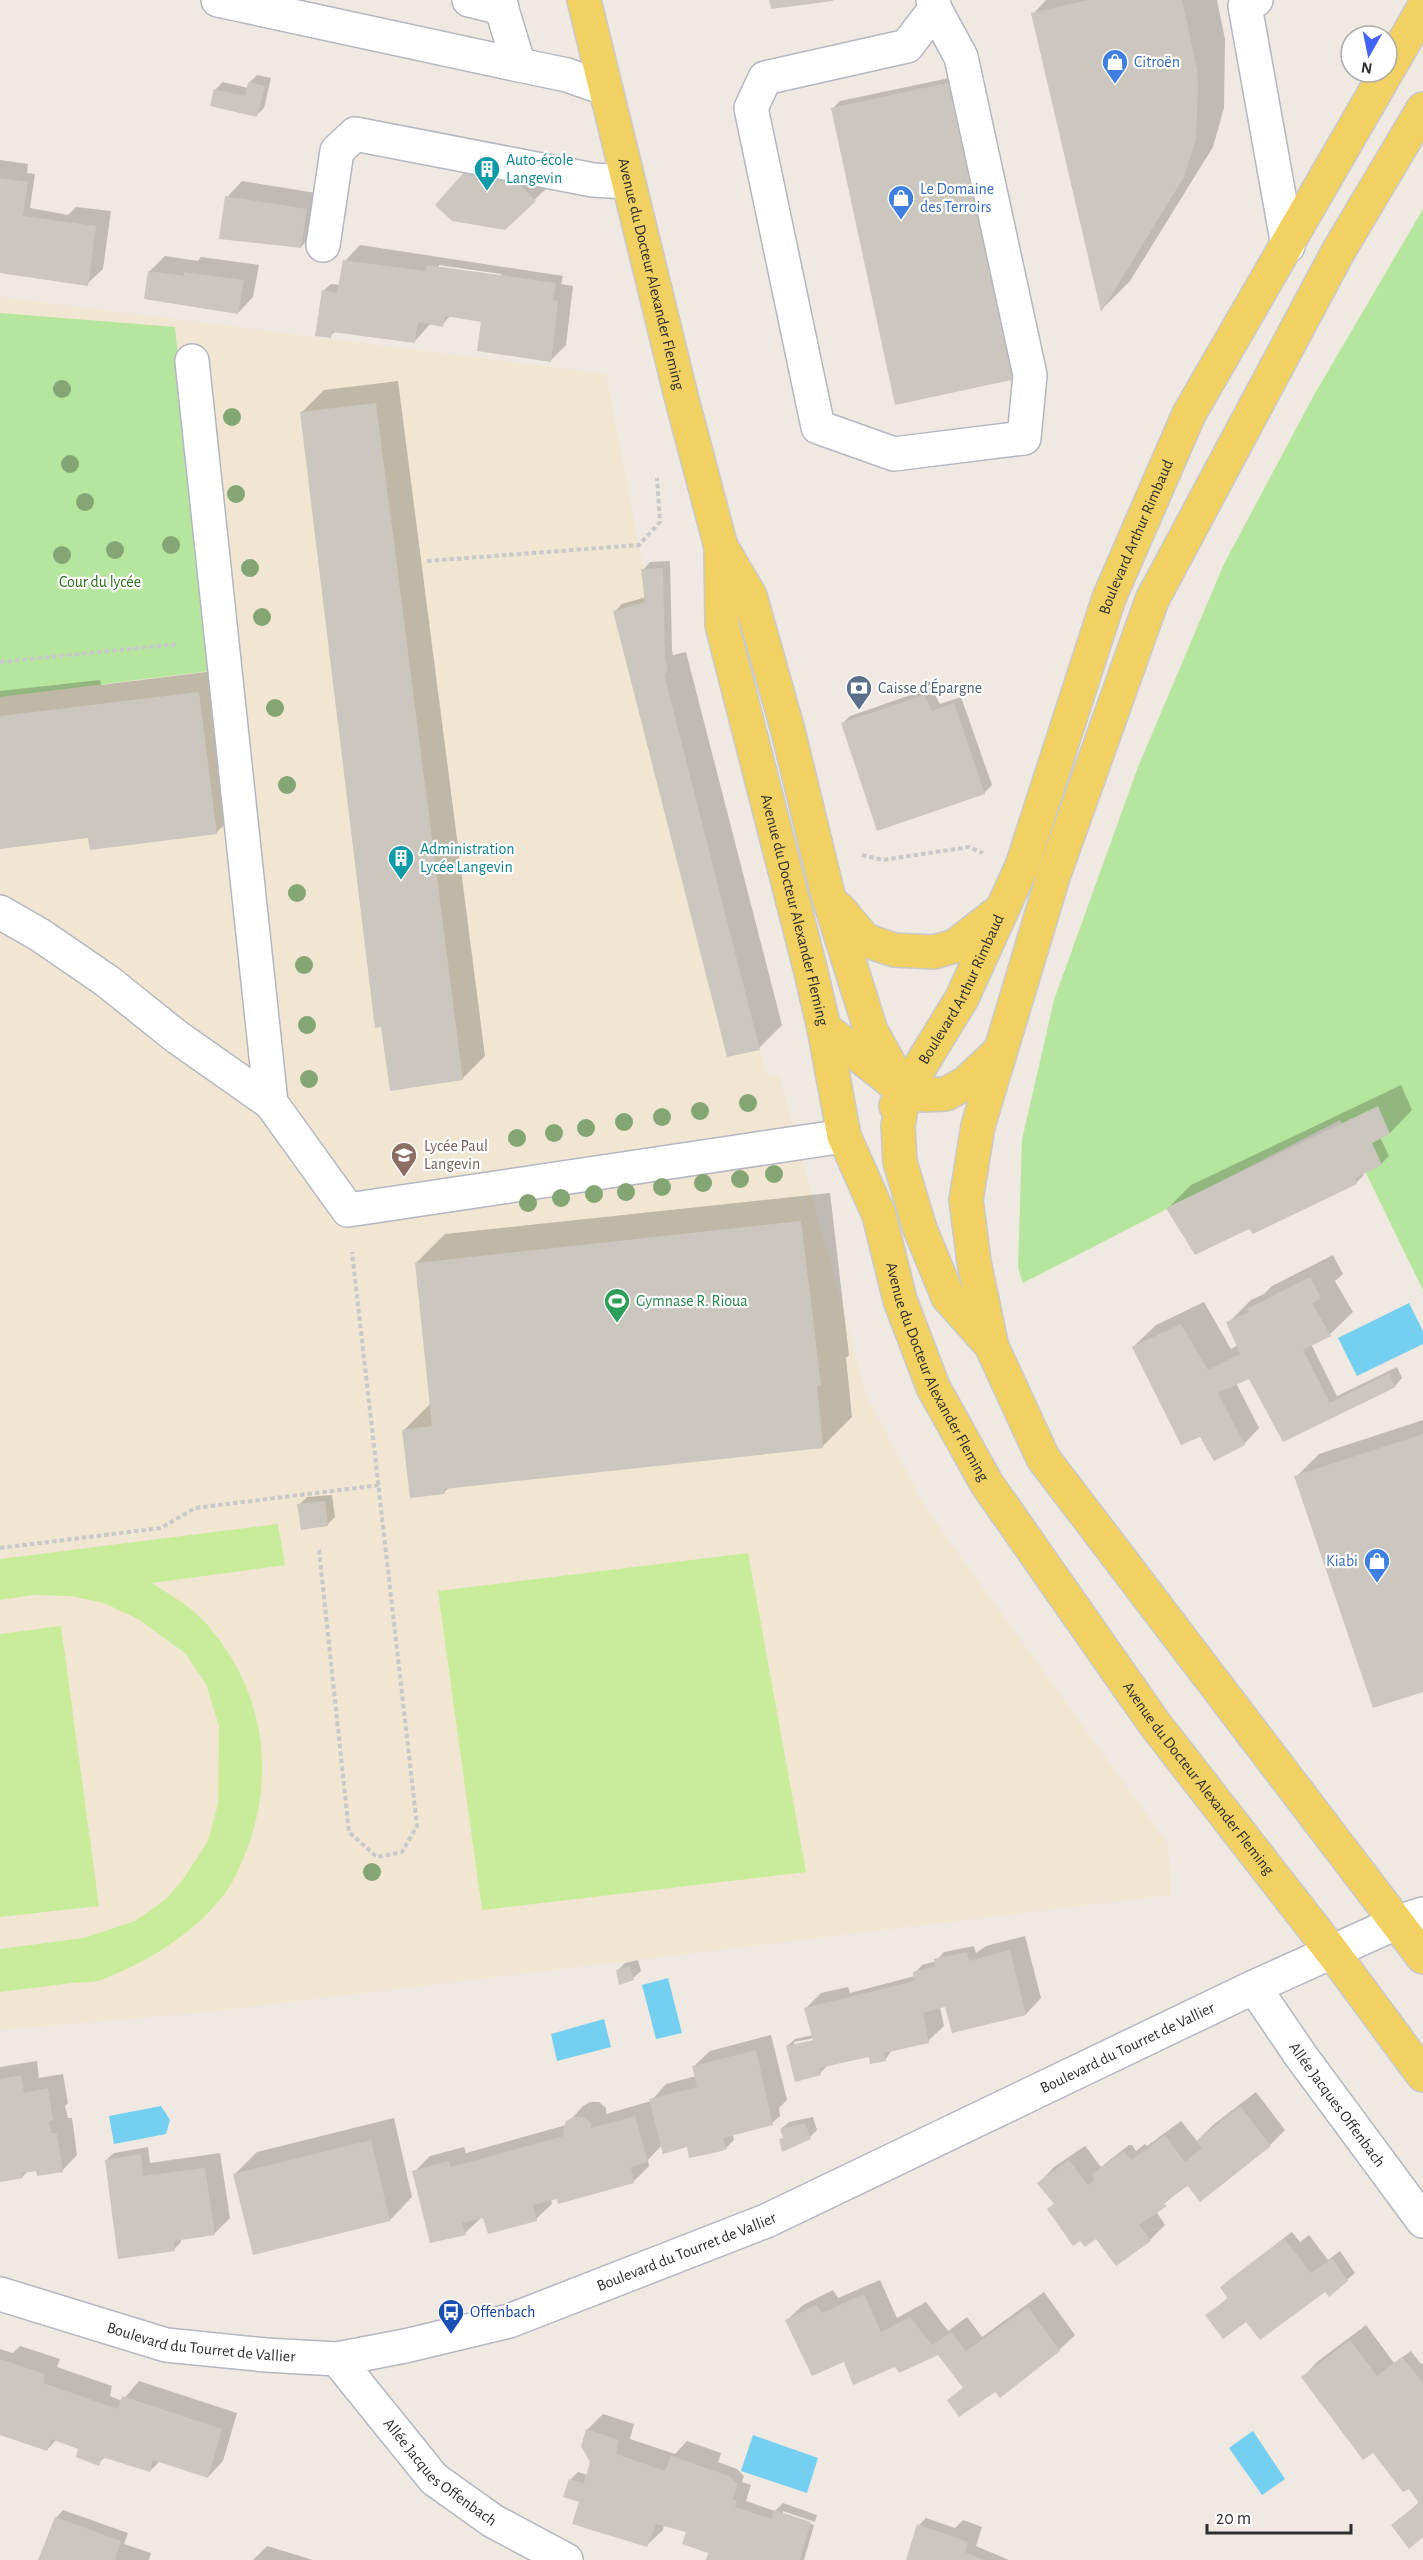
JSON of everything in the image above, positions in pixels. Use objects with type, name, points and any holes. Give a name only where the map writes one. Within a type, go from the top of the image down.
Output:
[{"type":"main road","name":"Avenue du Docteur Alexander Fleming","points":[[584,0],[627,182],[721,547],[722,625],[824,1028],[844,1136],[879,1215],[900,1300],[933,1387],[987,1484],[1154,1723],[1333,1953],[1423,2075]]},
{"type":"main road","name":"Boulevard Arthur Rimbaud","points":[[879,1215],[875,1170],[881,1134],[904,1091],[962,998],[1022,866],[1114,587],[1189,414],[1423,9]]},
{"type":"main road","points":[[1423,109],[1338,252],[1152,600],[1053,877],[998,1053],[978,1126],[966,1200],[974,1262],[991,1345],[1043,1458],[1411,1918],[1423,1957]]},
{"type":"main road","name":"Avenue du Docteur Alexander Fleming","points":[[721,547],[750,596],[788,731],[828,895],[871,1031],[904,1091]]},
{"type":"main road","points":[[828,895],[865,940],[894,950],[934,952],[955,946],[1001,910]]},
{"type":"main road","points":[[824,1028],[904,1091],[922,1095],[946,1094],[966,1083],[998,1053]]},
{"type":"main road","points":[[904,1091],[898,1126],[900,1162],[920,1229],[948,1297],[991,1345]]},
{"type":"street","points":[[218,0],[567,75],[604,88]]},
{"type":"street","points":[[469,0],[500,4],[519,65]]},
{"type":"street","points":[[1256,0],[1245,6],[1288,246]]},
{"type":"street","points":[[934,5],[960,57],[1030,375],[1024,438],[894,454],[818,427],[752,108],[765,78],[908,46],[934,5]]},
{"type":"street","points":[[323,245],[337,151],[355,134],[593,180],[627,182]]},
{"type":"street","points":[[192,361],[271,1103]]},
{"type":"street","points":[[0,912],[40,935],[108,981],[177,1036],[271,1103],[348,1210],[844,1136]]},
{"type":"street","name":"Boulevard du Tourret de Vallier","points":[[0,2294],[166,2345],[266,2355],[337,2359],[405,2346],[509,2321],[766,2221],[1254,1987],[1411,1918]]},
{"type":"street","name":"Allée Jacques Offenbach","points":[[1254,1987],[1423,2221]]},
{"type":"street","name":"Allée Jacques Offenbach","points":[[337,2359],[434,2479],[493,2521],[566,2560]]},
{"type":"path","points":[[427,561],[639,544],[660,522],[657,479],[699,467]]},
{"type":"path","points":[[0,662],[222,640]]},
{"type":"path","points":[[860,851],[864,857],[883,860],[969,847],[990,856]]},
{"type":"path","points":[[319,1550],[349,1832],[376,1857],[402,1852],[417,1826],[355,1281]]},
{"type":"path","points":[[0,1548],[161,1528],[195,1508],[380,1485]]},
{"type":"shaded area","name":"Lycée Paul Langevin","points":[[0,297],[606,374],[643,567],[663,568],[665,658],[668,670],[664,674],[766,1073],[780,1078],[866,1395],[927,1510],[1168,1844],[1171,1895],[207,2012],[0,2030]]},
{"type":"green space","points":[[1423,209],[1423,1290],[1340,1120],[1023,1283],[1018,1268],[1022,1140],[1054,1000],[1138,767],[1224,564],[1314,395]]},
{"type":"green space","name":"Cour du lycée","points":[[0,313],[175,327],[209,671],[0,697]]},
{"type":"green space","points":[[278,1524],[285,1565],[152,1583],[195,1612],[221,1642],[250,1697],[258,1726],[262,1756],[261,1787],[256,1818],[245,1855],[230,1886],[210,1911],[183,1935],[153,1955],[120,1972],[96,1981],[0,1992],[0,1949],[84,1938],[135,1921],[165,1900],[182,1881],[208,1841],[218,1804],[219,1726],[206,1684],[185,1653],[138,1619],[104,1603],[70,1596],[33,1595],[0,1600],[0,1559]]},
{"type":"green space","points":[[748,1553],[806,1872],[482,1910],[438,1591]]},
{"type":"green space","points":[[61,1626],[99,1906],[0,1917],[0,1634]]},
{"type":"water","points":[[1409,1303],[1423,1331],[1423,1344],[1357,1376],[1338,1338]]},
{"type":"water","points":[[668,1978],[682,2033],[656,2039],[642,1985]]},
{"type":"water","points":[[604,2019],[611,2047],[557,2061],[551,2034]]},
{"type":"water","points":[[161,2106],[170,2120],[166,2134],[114,2144],[109,2116]]},
{"type":"water","points":[[1253,2431],[1285,2479],[1262,2495],[1229,2448]]},
{"type":"water","points":[[753,2435],[818,2458],[807,2493],[741,2471]]},
{"type":"building","points":[[769,0],[833,0],[833,1],[771,9]]},
{"type":"building","points":[[1088,0],[1182,0],[1197,69],[1198,86],[1196,139],[1184,177],[1101,312],[1031,13]]},
{"type":"building","points":[[248,82],[265,86],[257,117],[210,106],[214,89],[245,96]]},
{"type":"building","points":[[952,82],[1016,379],[895,405],[831,108]]},
{"type":"building","name":"Auto-école Langevin","points":[[466,170],[518,183],[536,201],[505,230],[452,221],[435,205]]},
{"type":"building","points":[[0,178],[28,182],[23,216],[96,226],[88,286],[0,273]]},
{"type":"building","points":[[225,196],[307,209],[301,248],[219,239]]},
{"type":"building","points":[[343,260],[426,271],[427,265],[556,283],[553,300],[558,301],[551,362],[477,351],[481,322],[445,316],[443,327],[418,322],[415,343],[332,332],[331,338],[315,336],[322,290],[337,293]]},
{"type":"building","points":[[148,271],[184,276],[184,272],[244,280],[238,314],[144,299]]},
{"type":"building","points":[[376,403],[463,1080],[390,1091],[381,1027],[375,1028],[300,412]]},
{"type":"building","points":[[663,568],[665,658],[668,670],[664,674],[760,1050],[727,1057],[613,611],[645,602],[641,569]]},
{"type":"building","points":[[199,692],[217,834],[90,850],[88,838],[0,849],[0,716]]},
{"type":"building","points":[[924,695],[932,711],[954,703],[985,794],[877,831],[841,723]]},
{"type":"building","points":[[1378,1106],[1390,1134],[1372,1143],[1382,1165],[1355,1178],[1357,1184],[1253,1234],[1249,1229],[1195,1255],[1166,1208]]},
{"type":"building","name":"Gymnase R. Rioua","points":[[801,1221],[821,1385],[817,1386],[823,1448],[444,1489],[445,1494],[410,1498],[402,1430],[432,1426],[415,1263]]},
{"type":"building","points":[[1310,1277],[1321,1298],[1312,1303],[1331,1336],[1303,1350],[1330,1403],[1389,1373],[1396,1387],[1283,1442],[1249,1379],[1218,1393],[1245,1445],[1214,1461],[1200,1437],[1181,1445],[1132,1347],[1181,1324],[1208,1370],[1240,1354],[1226,1322],[1249,1312],[1247,1309]]},
{"type":"building","name":"Kiabi","points":[[1423,1434],[1423,1692],[1373,1708],[1294,1476]]},
{"type":"building","points":[[325,1501],[328,1526],[301,1530],[297,1504]]},
{"type":"building","points":[[1010,1950],[1026,2015],[952,2033],[945,2007],[923,2013],[929,2043],[884,2053],[886,2061],[870,2064],[869,2057],[819,2068],[821,2075],[795,2082],[786,2046],[813,2040],[804,2008],[914,1981],[913,1972],[935,1966],[934,1959],[967,1952],[969,1961]]},
{"type":"building","points":[[630,1966],[634,1980],[619,1985],[616,1970]]},
{"type":"building","points":[[756,2050],[773,2125],[723,2138],[727,2149],[718,2152],[689,2158],[687,2147],[663,2154],[649,2099],[697,2087],[692,2066]]},
{"type":"building","points":[[21,2075],[24,2093],[48,2088],[53,2120],[49,2122],[52,2133],[57,2133],[63,2172],[37,2176],[36,2171],[22,2173],[23,2178],[0,2182],[0,2079]]},
{"type":"building","points":[[1240,2106],[1271,2146],[1200,2202],[1188,2186],[1163,2203],[1167,2206],[1139,2225],[1151,2241],[1116,2266],[1096,2239],[1085,2247],[1080,2241],[1073,2246],[1047,2209],[1054,2204],[1037,2183],[1069,2160],[1088,2185],[1095,2180],[1092,2174],[1124,2151],[1131,2160],[1165,2135],[1185,2162],[1202,2148],[1196,2141]]},
{"type":"building","points":[[635,2116],[648,2162],[631,2167],[634,2183],[558,2204],[557,2199],[533,2205],[537,2221],[488,2234],[483,2218],[462,2223],[466,2235],[430,2243],[412,2171],[448,2161],[451,2167],[564,2136],[566,2121],[574,2117],[583,2117],[591,2123],[591,2128]]},
{"type":"building","points":[[805,2123],[811,2139],[782,2152],[779,2139],[783,2138],[780,2129]]},
{"type":"building","points":[[371,2140],[390,2221],[253,2255],[233,2174]]},
{"type":"building","points":[[141,2154],[143,2176],[205,2168],[215,2235],[174,2241],[175,2251],[118,2259],[105,2160]]},
{"type":"building","points":[[1284,2238],[1311,2273],[1332,2258],[1348,2281],[1329,2297],[1325,2292],[1260,2340],[1246,2322],[1223,2339],[1205,2315],[1228,2299],[1220,2287]]},
{"type":"building","points":[[864,2294],[881,2332],[910,2317],[932,2345],[951,2332],[966,2351],[1028,2307],[1060,2351],[1000,2398],[995,2392],[959,2417],[947,2400],[963,2388],[938,2355],[899,2373],[895,2367],[853,2385],[844,2362],[812,2376],[785,2320],[817,2305],[822,2313]]},
{"type":"building","points":[[1350,2340],[1377,2376],[1402,2357],[1423,2383],[1423,2537],[1409,2549],[1391,2525],[1419,2503],[1409,2489],[1403,2492],[1373,2453],[1363,2460],[1301,2377]]},
{"type":"building","points":[[0,2359],[45,2374],[43,2383],[118,2409],[122,2396],[222,2429],[208,2478],[153,2460],[150,2472],[102,2457],[99,2466],[76,2457],[78,2449],[51,2439],[47,2451],[0,2435]]},
{"type":"building","points":[[586,2429],[619,2440],[616,2454],[665,2471],[671,2456],[729,2476],[738,2484],[733,2499],[737,2501],[735,2507],[772,2519],[774,2510],[811,2522],[800,2560],[706,2560],[708,2553],[682,2544],[686,2532],[656,2524],[647,2547],[572,2524],[579,2502],[563,2497],[569,2479],[584,2483],[590,2462],[581,2446]]},
{"type":"building","points":[[55,2517],[121,2541],[115,2560],[38,2560]]},
{"type":"building","points":[[917,2524],[968,2542],[965,2552],[984,2560],[906,2560]]},
{"type":"place","name":"Citroën","points":[[1115,85]]},
{"type":"place","name":"Auto-école Langevin","points":[[487,192]]},
{"type":"place","name":"Le Domaine des Terroirs","points":[[901,221]]},
{"type":"place","name":"Caisse d'Épargne","points":[[859,711]]},
{"type":"place","name":"Administration Lycée Langevin","points":[[401,881]]},
{"type":"place","name":"Lycée Paul Langevin","points":[[404,1178]]},
{"type":"place","name":"Gymnase R. Rioua","points":[[617,1324]]},
{"type":"place","name":"Kiabi","points":[[1377,1584]]},
{"type":"place","name":"Offenbach","points":[[451,2335]]}]
